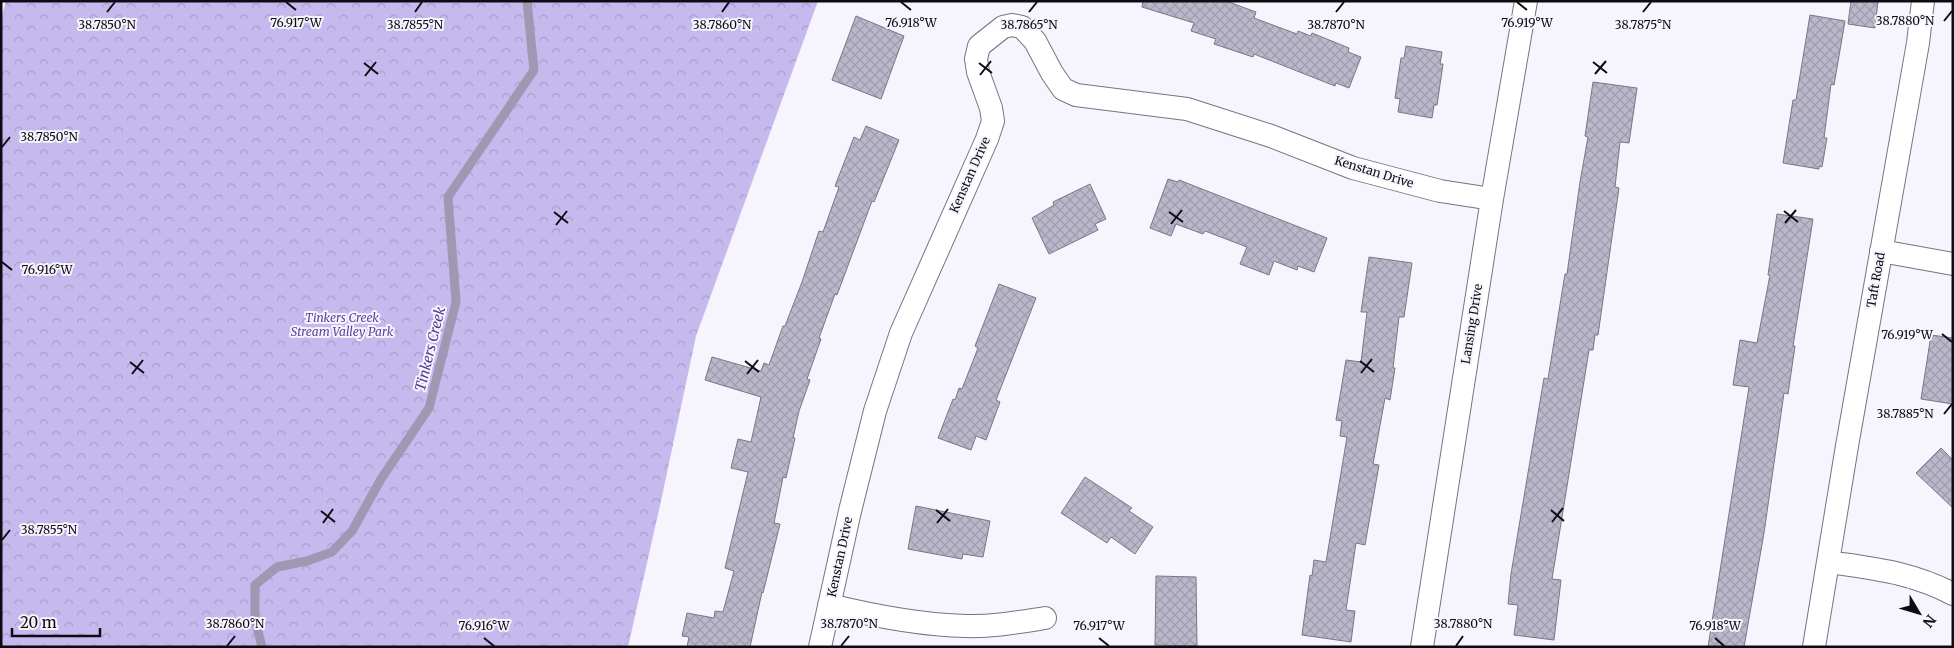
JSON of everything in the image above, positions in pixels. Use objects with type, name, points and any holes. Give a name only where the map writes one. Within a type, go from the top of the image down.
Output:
[{"type":"street","name":"Lansing Drive","points":[[1422,647],[1492,199],[1526,1]]},
{"type":"street","name":"Taft Road","points":[[1814,647],[1846,446],[1918,42],[1923,1]]},
{"type":"street","name":"Kenstan Drive","points":[[820,647],[874,411],[898,342],[987,139],[993,121],[991,108],[978,72],[976,59],[979,46],[1004,27],[1012,25],[1022,27],[1035,41],[1063,89],[1076,95],[1187,108],[1271,136],[1353,168],[1440,191],[1492,199]]},
{"type":"street","points":[[1881,251],[1953,264]]},
{"type":"street","points":[[1829,562],[1898,572],[1936,585],[1953,594]]},
{"type":"street","points":[[830,605],[876,616],[966,626],[1008,624],[1045,618]]},
{"type":"green space","name":"Tinkers Creek Stream Valley Park","points":[[6,1],[818,1],[696,336],[628,647],[1,647],[1,20]]},
{"type":"building","points":[[1143,1],[1226,1],[1256,12],[1254,18],[1297,34],[1298,31],[1311,36],[1312,33],[1349,48],[1348,52],[1361,57],[1349,88],[1336,83],[1335,86],[1254,54],[1253,57],[1214,44],[1216,39],[1191,31],[1194,23],[1142,7]]},
{"type":"building","points":[[1851,1],[1878,1],[1875,28],[1848,24]]},
{"type":"building","points":[[1810,15],[1845,21],[1834,85],[1831,84],[1824,138],[1827,138],[1822,167],[1819,166],[1819,169],[1783,163]]},
{"type":"building","points":[[856,16],[904,36],[881,99],[832,80]]},
{"type":"building","points":[[1406,46],[1442,52],[1440,64],[1443,64],[1437,105],[1434,105],[1432,118],[1398,112],[1400,99],[1395,98],[1401,58],[1404,58]]},
{"type":"building","points":[[1593,82],[1637,88],[1629,143],[1620,142],[1615,187],[1619,188],[1598,335],[1595,335],[1593,350],[1589,350],[1552,579],[1561,580],[1554,640],[1514,635],[1518,605],[1508,604],[1511,574],[1544,378],[1548,379],[1565,274],[1567,274],[1588,137],[1585,136]]},
{"type":"building","points":[[866,126],[899,140],[874,202],[872,201],[819,338],[821,339],[807,379],[810,380],[799,411],[786,478],[783,477],[774,523],[780,524],[750,647],[687,647],[689,637],[682,636],[687,613],[714,618],[715,611],[723,612],[734,571],[725,568],[748,472],[731,468],[738,439],[751,442],[761,397],[705,380],[712,357],[761,371],[764,363],[769,365],[802,282],[819,231],[823,232],[839,187],[835,186],[854,137],[860,140]]},
{"type":"building","points":[[1168,179],[1178,182],[1179,180],[1327,238],[1314,272],[1298,266],[1297,270],[1274,261],[1269,275],[1240,264],[1247,247],[1205,231],[1203,234],[1176,224],[1171,236],[1150,228]]},
{"type":"building","points":[[1090,184],[1106,219],[1095,224],[1098,230],[1049,254],[1032,218],[1054,205],[1053,202]]},
{"type":"building","points":[[1777,214],[1813,219],[1793,346],[1795,346],[1788,394],[1784,393],[1764,533],[1744,647],[1708,647],[1749,387],[1733,385],[1740,340],[1757,343],[1770,275],[1768,275]]},
{"type":"building","points":[[1369,257],[1412,263],[1404,317],[1399,317],[1393,368],[1395,368],[1390,400],[1385,398],[1373,464],[1379,465],[1365,545],[1356,543],[1346,610],[1355,611],[1351,642],[1302,635],[1310,575],[1312,576],[1314,560],[1326,562],[1347,437],[1340,436],[1342,421],[1336,420],[1346,360],[1361,362],[1367,312],[1361,312]]},
{"type":"building","points":[[999,284],[1036,298],[996,400],[1000,402],[986,440],[976,436],[971,450],[938,438],[953,399],[955,400],[959,388],[962,389],[978,348],[975,346]]},
{"type":"building","points":[[1931,335],[1953,338],[1953,404],[1921,399]]},
{"type":"building","points":[[1941,448],[1953,460],[1953,508],[1916,473]]},
{"type":"building","points":[[1085,477],[1132,508],[1129,511],[1153,527],[1135,554],[1111,537],[1107,543],[1061,513]]},
{"type":"building","points":[[916,506],[990,521],[983,557],[963,554],[962,559],[908,549]]},
{"type":"building","points":[[1156,576],[1196,577],[1197,646],[1155,645]]},
{"type":"waterway","name":"Tinkers Creek","points":[[262,647],[255,619],[255,585],[277,567],[307,561],[332,552],[352,531],[381,479],[429,408],[456,302],[448,197],[534,70],[527,1]]}]
